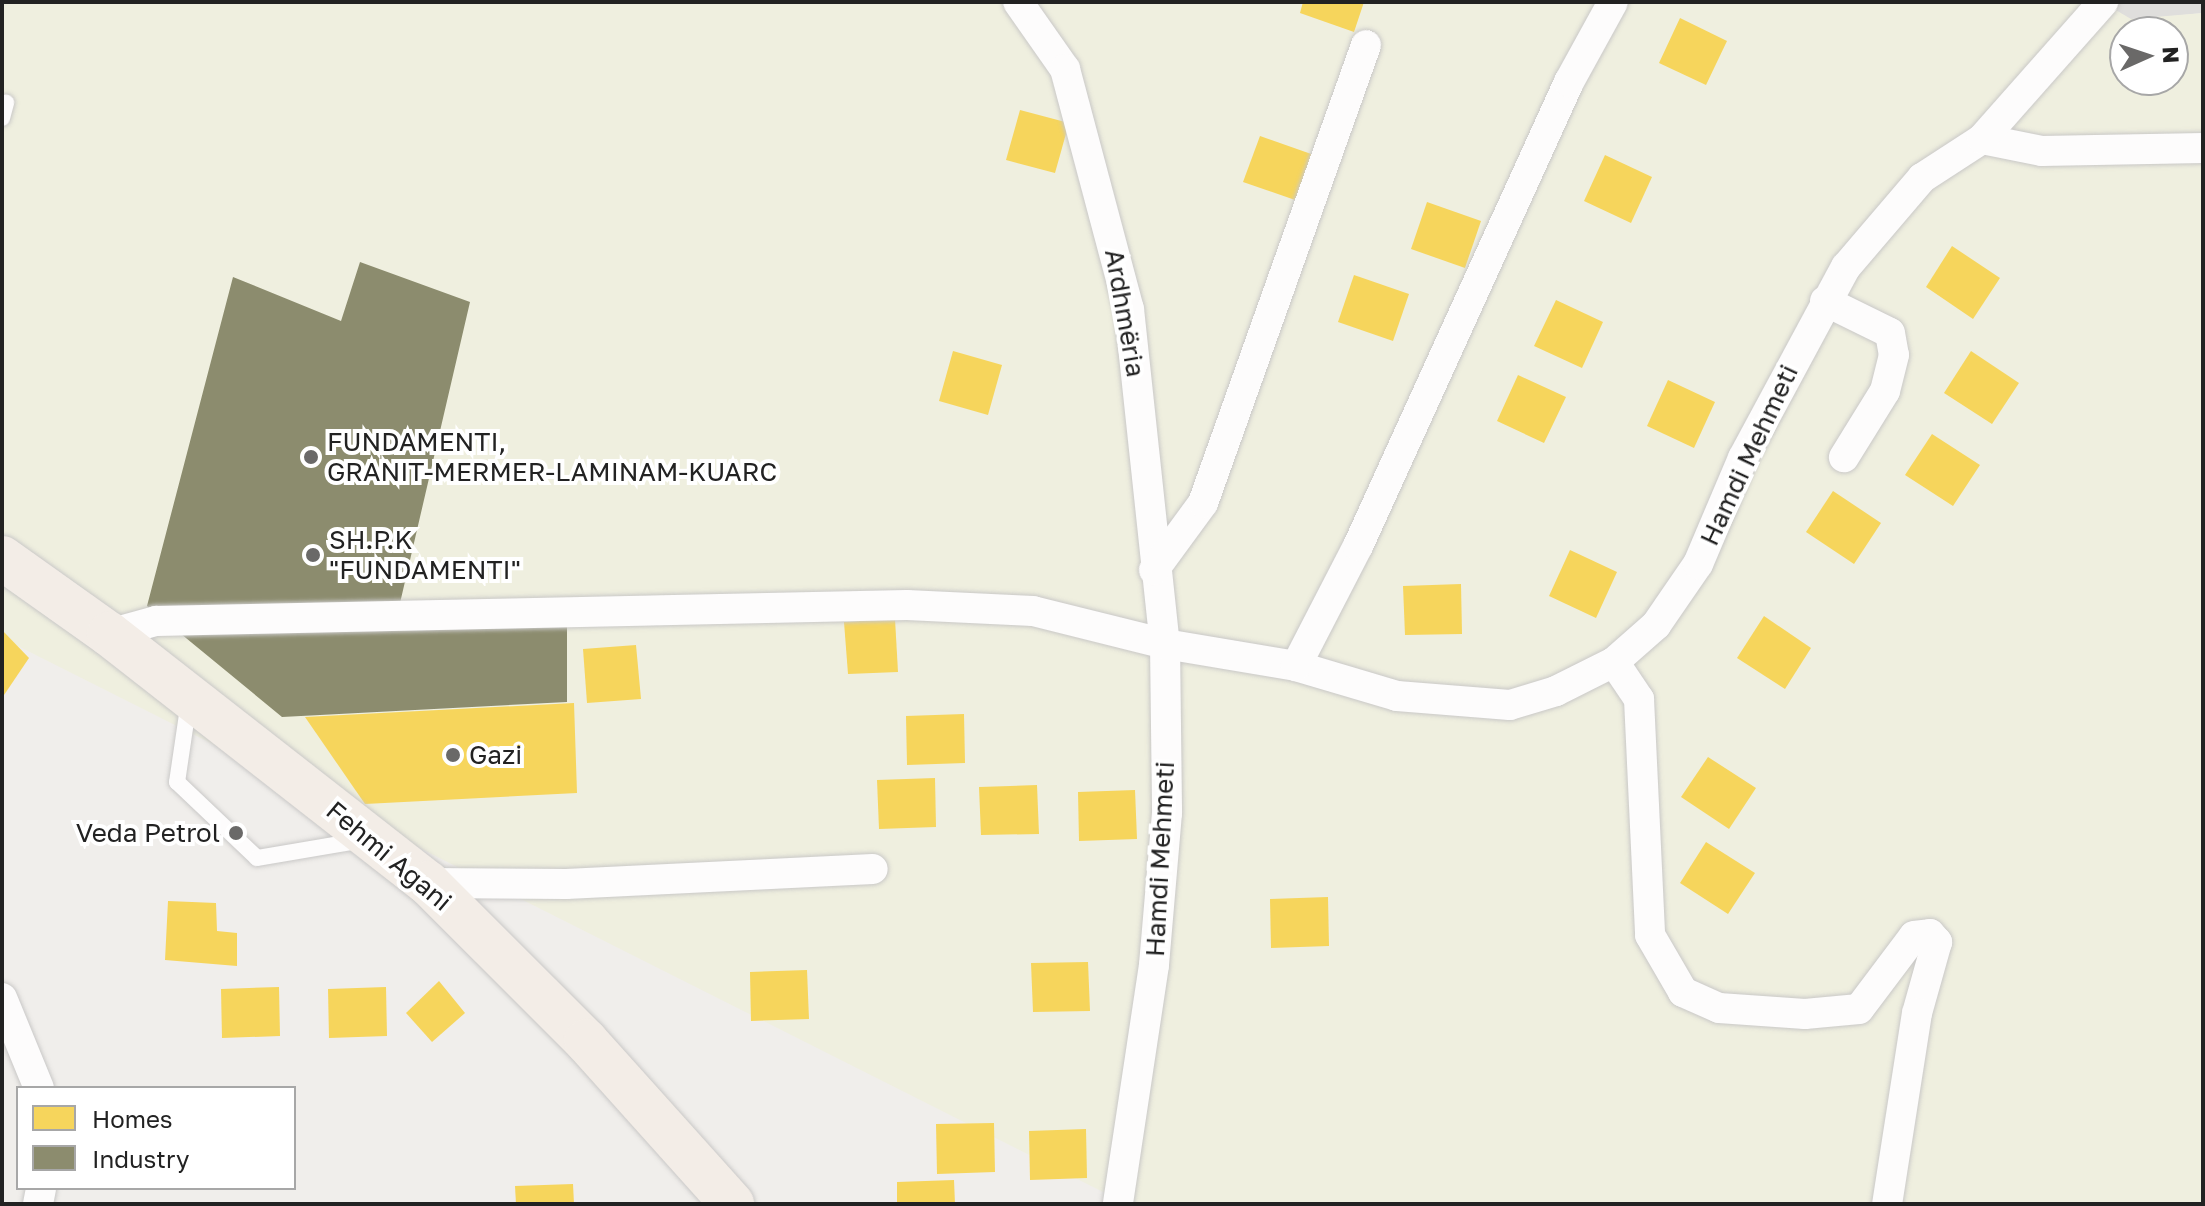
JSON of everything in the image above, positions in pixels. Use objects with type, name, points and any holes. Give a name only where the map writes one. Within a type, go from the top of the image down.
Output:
[{"type":"main road","name":"Fehmi Agani","points":[[2,558],[109,634],[189,700],[428,883],[586,1041],[732,1204]]},
{"type":"street","name":"Ardhmëria","points":[[1018,2],[1065,69],[1129,309],[1150,477],[1154,570],[1165,644]]},
{"type":"street","points":[[1296,666],[1358,546],[1569,82],[1613,2]]},
{"type":"street","name":"Hamdi Mehmeti","points":[[1118,1204],[1154,965],[1167,813],[1165,644],[1296,666],[1397,696],[1510,705],[1556,691],[1614,662],[1656,625],[1698,564],[1743,458],[1846,267],[1922,178],[1982,139],[2103,2]]},
{"type":"street","points":[[1154,570],[1203,503],[1366,45]]},
{"type":"street","points":[[1982,139],[2042,151],[2203,148]]},
{"type":"street","points":[[1825,301],[1890,333],[1894,355],[1885,391],[1844,457]]},
{"type":"street","points":[[109,634],[156,621],[907,605],[1033,611],[1165,644]]},
{"type":"street","points":[[1614,662],[1639,699],[1650,935],[1683,992],[1719,1008],[1805,1014],[1859,1009],[1914,936],[1930,934],[1937,942],[1914,1029],[1887,1204]]},
{"type":"street","points":[[428,883],[566,884],[873,869]]},
{"type":"street","points":[[2,998],[38,1086]]},
{"type":"lane","points":[[189,700],[177,782],[257,858],[371,838]]},
{"type":"shaded area","points":[[2102,2],[2203,2],[2203,13],[2125,16]]},
{"type":"green space","points":[[2,2],[2102,2],[2126,16],[2109,16],[2109,96],[2189,96],[2189,16],[2167,16],[2203,13],[2203,1204],[1127,1204],[2,638]]},
{"type":"building: Homes","points":[[1303,2],[1364,2],[1354,32],[1300,13]]},
{"type":"building: Homes","points":[[1680,18],[1727,41],[1706,85],[1659,63]]},
{"type":"building: Homes","points":[[1020,110],[1069,123],[1055,173],[1006,160]]},
{"type":"building: Homes","points":[[1260,136],[1314,155],[1298,201],[1243,182]]},
{"type":"building: Homes","points":[[1605,155],[1652,177],[1631,223],[1584,201]]},
{"type":"building: Homes","points":[[1427,202],[1481,221],[1465,268],[1411,249]]},
{"type":"building: Homes","points":[[1952,246],[2000,278],[1973,319],[1926,287]]},
{"type":"building: Homes","points":[[1354,275],[1409,294],[1393,341],[1338,322]]},
{"type":"building: Homes","points":[[1556,300],[1603,322],[1582,368],[1534,346]]},
{"type":"building: Homes","points":[[953,351],[1002,365],[988,415],[939,401]]},
{"type":"building: Homes","points":[[1971,351],[2019,383],[1992,424],[1944,393]]},
{"type":"building: Homes","points":[[1518,375],[1566,397],[1544,443],[1497,421]]},
{"type":"building: Homes","points":[[1668,380],[1715,402],[1694,448],[1647,426]]},
{"type":"building: Homes","points":[[1932,434],[1980,465],[1953,506],[1905,475]]},
{"type":"building: Homes","points":[[1833,491],[1881,523],[1854,564],[1806,532]]},
{"type":"building: Homes","points":[[1570,550],[1617,572],[1596,618],[1549,596]]},
{"type":"building: Homes","points":[[1461,584],[1462,634],[1405,635],[1403,586]]},
{"type":"building: Homes","points":[[1764,616],[1811,648],[1785,689],[1737,658]]},
{"type":"building: Homes","points":[[895,619],[898,672],[848,674],[844,622]]},
{"type":"building: Homes","points":[[2,630],[29,658],[2,698]]},
{"type":"building: Homes","points":[[636,645],[641,699],[587,703],[583,649]]},
{"type":"building: Homes","name":"Gazi","points":[[574,703],[577,793],[365,804],[305,717]]},
{"type":"building: Homes","points":[[964,714],[965,763],[907,765],[906,716]]},
{"type":"building: Homes","points":[[1708,757],[1756,788],[1729,829],[1681,797]]},
{"type":"building: Homes","points":[[935,778],[936,827],[879,829],[877,780]]},
{"type":"building: Homes","points":[[1037,785],[1039,834],[981,835],[979,787]]},
{"type":"building: Homes","points":[[1135,790],[1137,839],[1079,841],[1078,792]]},
{"type":"building: Homes","points":[[1706,842],[1755,873],[1728,914],[1680,883]]},
{"type":"building: Homes","points":[[1328,897],[1329,946],[1271,948],[1270,899]]},
{"type":"building: Homes","points":[[168,901],[216,903],[217,931],[237,933],[237,966],[165,960]]},
{"type":"building: Homes","points":[[1088,962],[1090,1011],[1033,1012],[1031,963]]},
{"type":"building: Homes","points":[[807,970],[809,1019],[751,1021],[750,972]]},
{"type":"building: Homes","points":[[439,981],[465,1013],[432,1042],[406,1013]]},
{"type":"building: Homes","points":[[279,987],[280,1036],[222,1038],[221,989]]},
{"type":"building: Homes","points":[[386,987],[387,1036],[329,1038],[328,989]]},
{"type":"building: Homes","points":[[994,1123],[995,1172],[937,1174],[936,1124]]},
{"type":"building: Homes","points":[[1086,1129],[1087,1178],[1030,1180],[1029,1131]]},
{"type":"building: Homes","points":[[954,1180],[955,1204],[897,1204],[897,1182]]},
{"type":"building: Homes","points":[[573,1184],[574,1204],[516,1204],[515,1186]]},
{"type":"building: Industry","name":"FUNDAMENTI, GRANIT-MERMER-LAMINAM-KUARC","points":[[360,262],[470,302],[397,616],[567,622],[567,702],[282,717],[147,606],[233,277],[341,321]]},
{"type":"place","name":"FUNDAMENTI, GRANIT-MERMER-LAMINAM-KUARC","points":[[311,457]]},
{"type":"place","name":"SH.P.K \"FUNDAMENTI\"","points":[[313,555]]},
{"type":"place","name":"Gazi","points":[[453,755]]},
{"type":"place","name":"Veda Petrol","points":[[236,833]]}]
